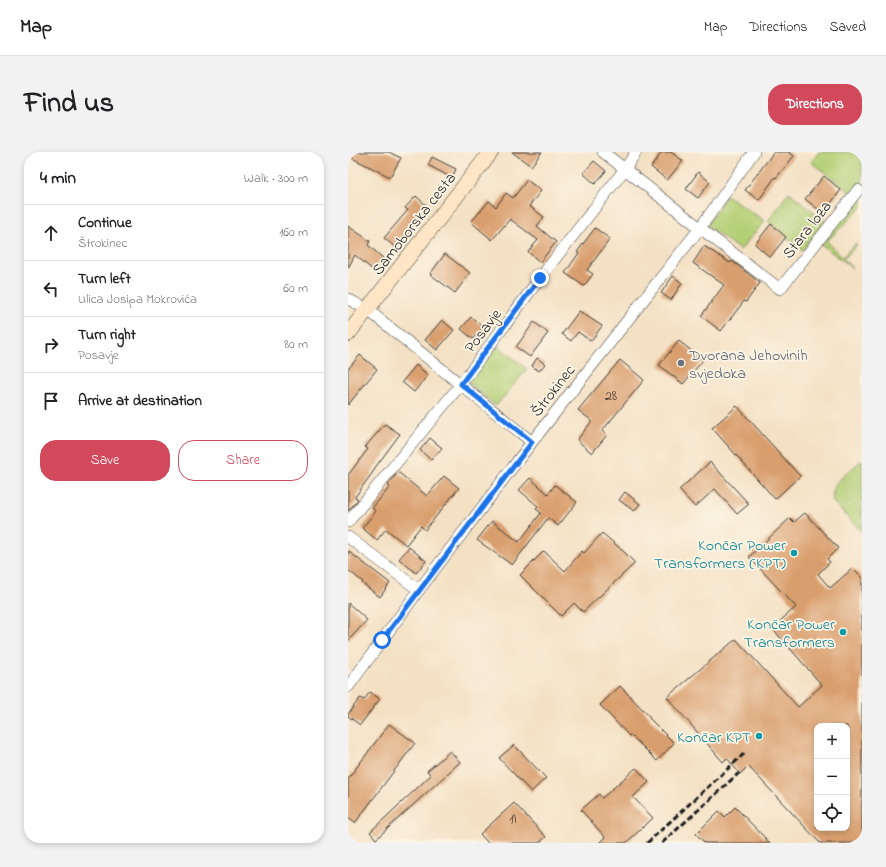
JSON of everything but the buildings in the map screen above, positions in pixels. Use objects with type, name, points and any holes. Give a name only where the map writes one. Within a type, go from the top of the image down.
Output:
[{"type":"street","name":"Samoborska cesta","points":[[348,334],[491,152]]},
{"type":"street","points":[[603,152],[700,228]]},
{"type":"street","name":"Posavje","points":[[348,522],[461,384],[540,278],[625,169],[636,152]]},
{"type":"street","name":"Štrokinec","points":[[348,687],[419,590],[532,442],[700,228],[754,152]]},
{"type":"street","name":"Stara loza","points":[[700,228],[780,288],[858,190]]},
{"type":"street","points":[[348,299],[368,310],[532,442]]},
{"type":"street","points":[[348,537],[419,590]]},
{"type":"street","points":[[348,667],[357,675]]},
{"type":"green space","points":[[819,152],[862,152],[862,207],[827,241],[842,257],[855,244],[857,245],[843,259],[852,268],[821,244],[850,192],[811,162]]},
{"type":"green space","points":[[789,192],[825,221],[802,251],[768,221]]},
{"type":"green space","points":[[726,195],[765,221],[740,250],[707,226]]},
{"type":"green space","points":[[495,344],[527,369],[496,406],[469,383]]},
{"type":"green space","points":[[862,460],[862,532],[833,502],[832,495],[841,478]]},
{"type":"railway","points":[[647,843],[746,752]]},
{"type":"railway","points":[[662,843],[739,773]]},
{"type":"place","name":"Dvorana Jehovinih svjedoka","points":[[681,363]]},
{"type":"place","name":"Končar Power Transformers (KPT)","points":[[794,553]]},
{"type":"place","name":"Končar Power Transformers","points":[[843,632]]},
{"type":"place","name":"Končar KPT","points":[[759,736]]},
{"type":"route","points":[[382,640],[532,442],[461,384],[540,278]]}]
